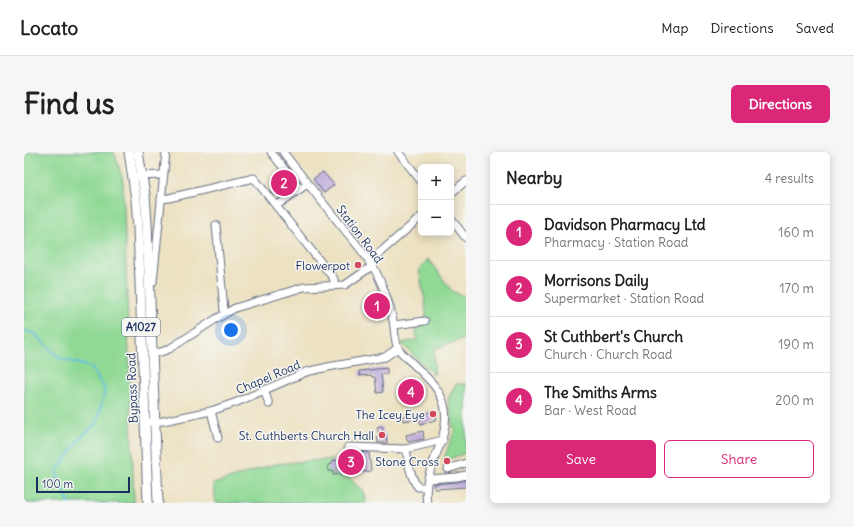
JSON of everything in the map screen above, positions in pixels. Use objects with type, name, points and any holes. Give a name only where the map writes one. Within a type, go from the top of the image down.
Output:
[{"type":"main road","name":"Bypass Road","points":[[129,152],[138,176],[147,224],[158,503]]},
{"type":"main road","name":"Bypass Road","points":[[138,152],[138,227],[148,503]]},
{"type":"street","name":"Bypass Road","points":[[150,302],[166,152]]},
{"type":"street","points":[[271,152],[300,189]]},
{"type":"street","name":"Station Road","points":[[283,152],[371,264],[388,299],[398,348]]},
{"type":"street","points":[[398,152],[418,178]]},
{"type":"street","points":[[138,176],[163,175]]},
{"type":"street","points":[[161,199],[254,178],[334,279],[334,285]]},
{"type":"street","points":[[454,191],[466,181]]},
{"type":"street","points":[[276,206],[308,184]]},
{"type":"street","points":[[152,353],[168,350],[235,308],[304,287],[345,285],[371,264],[418,220]]},
{"type":"street","points":[[454,223],[466,238]]},
{"type":"street","points":[[216,226],[224,310],[226,313]]},
{"type":"street","points":[[394,325],[425,320]]},
{"type":"street","points":[[398,348],[439,391],[444,402],[446,415],[445,427],[442,440],[428,478],[426,487],[427,503]]},
{"type":"street","name":"Chapel Road","points":[[145,423],[211,411],[237,402],[306,372],[328,366],[385,357],[398,348]]},
{"type":"street","points":[[264,390],[269,404]]},
{"type":"street","points":[[211,411],[218,438]]},
{"type":"street","points":[[348,447],[406,449],[442,440]]},
{"type":"street","points":[[406,449],[412,478],[418,487],[426,487]]},
{"type":"street","points":[[448,469],[466,464]]},
{"type":"street","points":[[428,478],[457,477],[466,475]]},
{"type":"green space","points":[[24,152],[114,152],[123,180],[134,503],[24,503]]},
{"type":"green space","points":[[428,259],[452,291],[466,297],[466,338],[434,349],[434,375],[401,343],[417,340],[415,324],[426,318],[425,301],[419,270]]},
{"type":"green space","points":[[456,384],[466,384],[466,453],[443,461],[454,432],[448,399]]},
{"type":"green space","points":[[332,459],[332,475],[345,474],[363,491],[366,503],[216,503],[213,484],[275,464]]},
{"type":"building","points":[[323,172],[334,185],[324,193],[313,179]]},
{"type":"building","points":[[381,300],[383,310],[373,313],[371,303]]},
{"type":"building","points":[[387,368],[387,374],[381,374],[383,392],[377,393],[375,377],[372,377],[371,375],[360,376],[359,371]]},
{"type":"building","points":[[408,380],[423,389],[414,403],[400,394]]},
{"type":"building","points":[[434,410],[437,419],[421,425],[418,417]]},
{"type":"building","points":[[415,414],[416,419],[403,421],[402,416]]},
{"type":"building","name":"St. Cuthberts Church Hall","points":[[382,426],[384,435],[386,435],[387,443],[378,443],[377,436],[379,435],[377,427]]},
{"type":"building","points":[[423,431],[424,439],[408,442],[406,435]]},
{"type":"building","points":[[357,452],[369,453],[371,471],[333,475],[333,471],[328,471],[328,465],[332,464],[332,461],[358,458]]},
{"type":"building","points":[[466,480],[466,487],[435,489],[434,484]]},
{"type":"waterway","points":[[24,331],[34,333],[59,358],[91,367],[105,390],[97,423],[81,437],[56,472],[69,503]]},
{"type":"place","name":"Morrisons Daily","points":[[284,183]]},
{"type":"place","name":"Flowerpot","points":[[358,265]]},
{"type":"place","name":"Davidson Pharmacy Ltd","points":[[377,306]]},
{"type":"place","name":"The Smiths Arms","points":[[411,392]]},
{"type":"place","name":"The Icey Eye","points":[[433,414]]},
{"type":"place","name":"St. Cuthberts Church Hall","points":[[382,435]]},
{"type":"place","name":"Stone Cross","points":[[447,461]]},
{"type":"place","name":"St Cuthbert's Church","points":[[351,462]]}]
